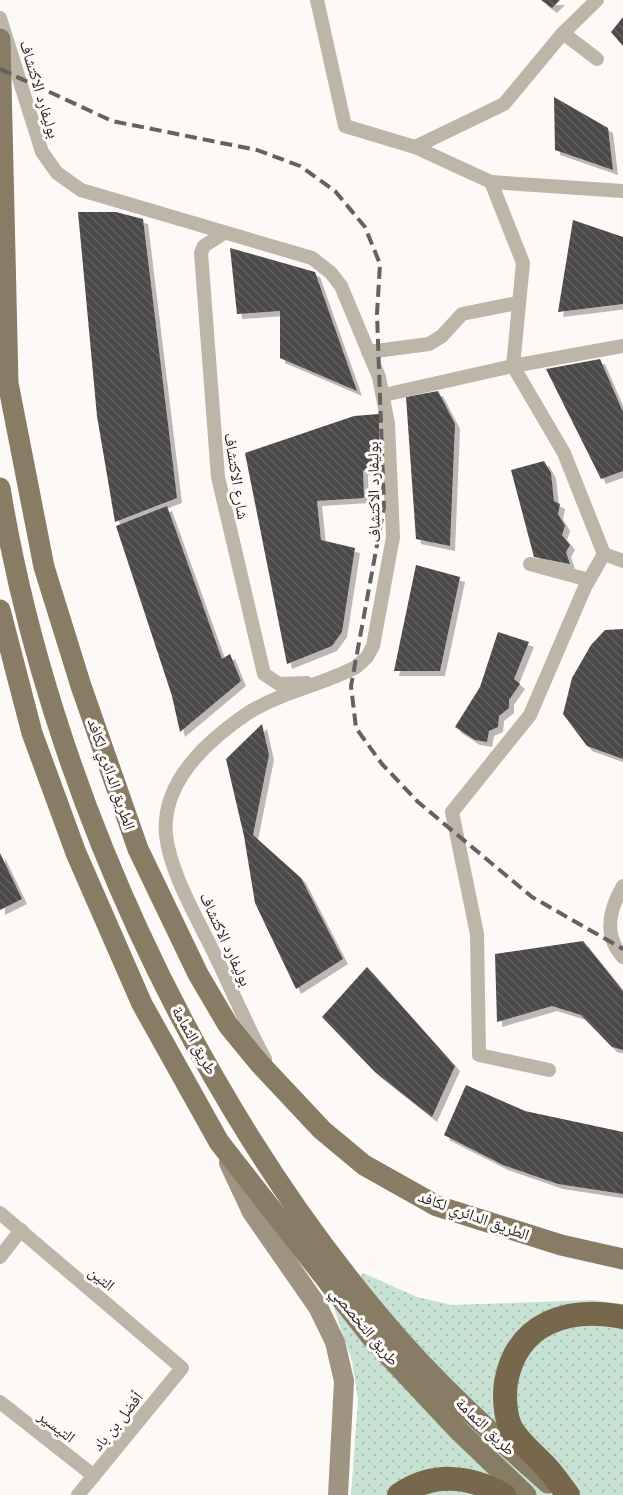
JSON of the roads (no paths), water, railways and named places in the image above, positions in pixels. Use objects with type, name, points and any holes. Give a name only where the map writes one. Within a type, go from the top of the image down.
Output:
[{"type":"highway","points":[[568,1495],[510,1426],[506,1408],[508,1373],[514,1356],[528,1336],[544,1323],[575,1314],[606,1314],[623,1317]]},
{"type":"highway","points":[[399,1495],[412,1486],[445,1477],[473,1481],[504,1495]]},
{"type":"main road","name":"الطريق الدائري لكافد","points":[[0,39],[8,383],[44,567],[81,686],[138,849],[210,994],[228,1024],[278,1082],[322,1130],[364,1165],[437,1206],[561,1245],[618,1255]]},
{"type":"main road","name":"طريق الثمامة","points":[[0,488],[37,661],[94,826],[162,980],[223,1093],[241,1124],[334,1258],[387,1325],[485,1428],[562,1495]]},
{"type":"main road","name":"طريق الثمامة","points":[[0,610],[32,734]]},
{"type":"main road","name":"طريق الثمامة","points":[[0,654],[76,854],[142,1004],[219,1142]]},
{"type":"main road","points":[[219,1142],[252,1212],[318,1307],[335,1342],[344,1381],[338,1495]]},
{"type":"main road","name":"طريق التخصصي","points":[[219,1142],[372,1338],[460,1432],[526,1495]]},
{"type":"street","points":[[317,0],[345,126],[415,147],[491,182],[623,191]]},
{"type":"street","points":[[415,147],[504,104],[562,33],[597,0]]},
{"type":"street","name":"بوليفارد الاكتشاف","points":[[0,18],[38,141],[57,172],[81,190],[312,258],[341,286],[384,395],[393,529],[373,646],[361,663],[347,672],[319,681],[249,712],[223,733],[180,778],[168,812],[168,847],[192,910],[246,1024],[278,1082]]},
{"type":"street","points":[[562,33],[597,59]]},
{"type":"street","points":[[491,182],[523,263],[517,303],[513,366],[564,453],[604,554],[623,561]]},
{"type":"street","name":"شارع الاكتشاف","points":[[224,233],[204,246],[201,253],[214,445],[220,488],[264,674],[279,684],[319,681]]},
{"type":"street","points":[[368,352],[429,344],[442,336],[462,314],[517,303]]},
{"type":"street","points":[[384,395],[513,366],[623,346]]},
{"type":"street","points":[[549,1070],[479,1055],[477,934],[452,812],[530,715],[589,580],[604,554]]},
{"type":"street","points":[[530,564],[589,580]]},
{"type":"street","points":[[623,886],[610,914],[615,947],[623,957]]},
{"type":"street","name":"التين","points":[[0,1213],[182,1368]]},
{"type":"street","points":[[0,1257],[21,1230]]},
{"type":"street","name":"أفضل بن باد","points":[[78,1495],[182,1368]]},
{"type":"street","name":"التيسير","points":[[0,1402],[94,1476]]},
{"type":"railway","points":[[0,69],[112,121],[257,150],[300,166],[335,191],[365,227],[380,264],[377,314],[384,507],[351,686],[356,728],[382,764],[418,802],[532,897],[623,949]]}]
